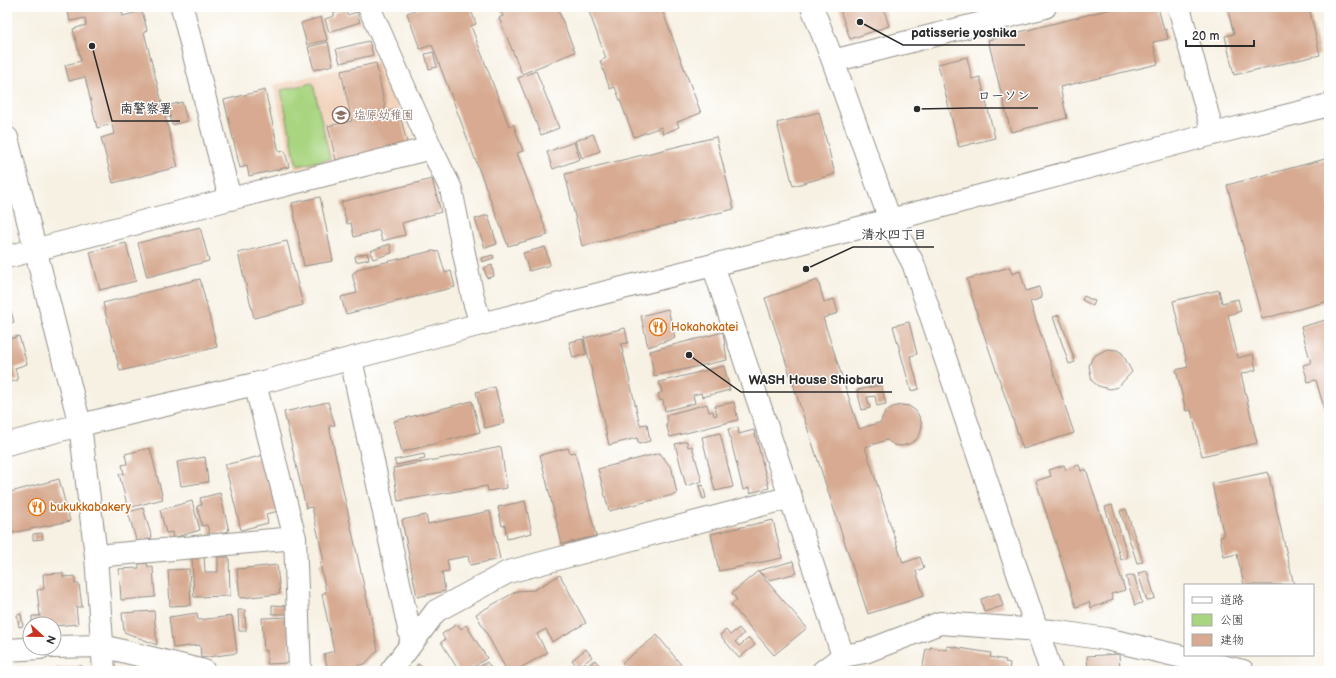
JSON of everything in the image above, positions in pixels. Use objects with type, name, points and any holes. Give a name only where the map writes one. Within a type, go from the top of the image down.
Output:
[{"type":"street","points":[[182,7],[230,199]]},
{"type":"street","points":[[369,7],[430,148],[451,189],[473,298],[481,324]]},
{"type":"street","points":[[812,7],[890,220],[913,264],[1050,671]]},
{"type":"street","points":[[833,61],[1045,7]]},
{"type":"street","points":[[1179,7],[1213,134]]},
{"type":"street","points":[[7,444],[80,425],[255,384],[481,324],[890,220],[1329,104]]},
{"type":"street","points":[[7,138],[80,425],[96,556],[104,671]]},
{"type":"street","points":[[7,258],[430,148]]},
{"type":"street","points":[[713,265],[843,656]]},
{"type":"street","points":[[352,359],[412,643]]},
{"type":"street","points":[[255,384],[295,538],[300,671]]},
{"type":"street","points":[[391,671],[436,611],[508,572],[791,497]]},
{"type":"street","points":[[96,556],[295,538]]},
{"type":"street","points":[[823,671],[843,656],[865,652],[940,623],[1037,629],[1106,640],[1243,671]]},
{"type":"street","points":[[62,648],[102,646],[204,671]]},
{"type":"street","points":[[7,650],[22,649]]},
{"type":"shaded area","name":"塩原幼稚園","points":[[380,59],[413,144],[295,170],[273,85]]},
{"type":"green space","points":[[313,83],[330,159],[297,166],[281,90]]},
{"type":"building","points":[[67,7],[121,7],[123,16],[142,11],[147,30],[144,32],[163,107],[182,102],[187,121],[172,125],[170,115],[165,116],[178,167],[113,183],[101,138],[114,134],[112,124],[97,128],[85,77],[69,81],[65,65],[81,61],[73,29],[86,25],[85,18],[70,21]]},
{"type":"building","points":[[423,7],[470,7],[476,24],[471,26],[509,126],[513,124],[523,151],[517,153],[548,235],[508,246],[432,45],[420,49],[407,13]]},
{"type":"building","points":[[499,7],[557,7],[575,52],[522,74],[499,18],[503,16]]},
{"type":"building","points":[[592,7],[661,7],[701,113],[677,122],[679,127],[663,134],[661,127],[634,137],[615,87],[610,89],[600,61],[606,58],[588,9]]},
{"type":"building","points":[[839,7],[883,7],[889,26],[850,39]]},
{"type":"building","points":[[1119,7],[1158,7],[1168,39],[1153,42],[1158,64],[1060,87],[1067,118],[1011,132],[988,40]]},
{"type":"building","points":[[1227,7],[1309,7],[1320,55],[1234,75],[1225,36],[1234,34]]},
{"type":"building","points":[[346,9],[347,15],[357,12],[360,22],[329,32],[325,19],[334,16],[334,13]]},
{"type":"building","points":[[1329,11],[1329,31],[1328,31],[1324,12]]},
{"type":"building","points":[[321,17],[327,40],[307,45],[301,23]]},
{"type":"building","points":[[369,41],[373,55],[340,63],[336,49]]},
{"type":"building","points":[[328,42],[333,65],[314,70],[308,47]]},
{"type":"building","points":[[433,52],[437,67],[429,69],[425,54]]},
{"type":"building","points":[[967,57],[972,79],[980,77],[995,138],[959,147],[938,64]]},
{"type":"building","points":[[376,63],[386,112],[399,110],[407,144],[336,160],[328,126],[352,121],[341,71]]},
{"type":"building","points":[[536,71],[559,128],[541,135],[518,78]]},
{"type":"building","points":[[265,90],[279,152],[285,151],[289,167],[249,176],[247,166],[240,168],[224,100]]},
{"type":"building","points":[[819,112],[835,174],[793,186],[777,123]]},
{"type":"building","points":[[593,134],[600,151],[582,158],[575,141]]},
{"type":"building","points":[[716,137],[734,209],[582,246],[565,174]]},
{"type":"building","points":[[574,142],[580,159],[553,169],[547,152]]},
{"type":"building","points":[[1329,158],[1329,301],[1262,319],[1227,185]]},
{"type":"building","points":[[432,179],[441,212],[402,223],[405,235],[382,241],[379,230],[354,237],[351,223],[347,224],[341,202]]},
{"type":"building","points":[[320,197],[333,261],[304,266],[292,203]]},
{"type":"building","points":[[488,215],[497,244],[485,248],[475,219]]},
{"type":"building","points":[[200,227],[209,261],[147,277],[138,243]]},
{"type":"building","points":[[287,241],[303,305],[254,318],[238,253]]},
{"type":"building","points":[[126,243],[136,281],[100,290],[90,252]]},
{"type":"building","points":[[390,244],[392,253],[373,259],[370,251]]},
{"type":"building","points":[[545,247],[550,265],[529,271],[523,253]]},
{"type":"building","points":[[432,251],[439,252],[445,273],[451,271],[455,287],[346,314],[341,297],[357,293],[352,274],[361,268]]},
{"type":"building","points":[[367,253],[369,259],[356,262],[355,256]]},
{"type":"building","points":[[493,255],[494,258],[482,262],[481,258]]},
{"type":"building","points":[[492,265],[494,276],[487,278],[484,268]]},
{"type":"building","points":[[1010,267],[1012,274],[1020,271],[1026,291],[1039,287],[1042,298],[1030,302],[1074,433],[1023,449],[978,317],[967,279]]},
{"type":"building","points":[[200,279],[217,347],[120,371],[103,303]]},
{"type":"building","points":[[818,280],[824,302],[834,299],[838,313],[823,318],[859,429],[881,422],[886,411],[901,405],[909,406],[916,411],[922,426],[920,434],[916,440],[909,444],[901,446],[894,445],[887,440],[865,447],[903,563],[920,557],[924,568],[916,571],[924,596],[868,614],[765,298]]},
{"type":"building","points":[[1219,290],[1222,303],[1238,299],[1241,311],[1228,315],[1238,358],[1253,354],[1256,370],[1241,374],[1257,443],[1202,456],[1191,410],[1186,411],[1176,370],[1188,367],[1173,301]]},
{"type":"building","points":[[1084,296],[1095,301],[1093,306],[1082,300]]},
{"type":"building","points":[[7,297],[14,322],[7,324]]},
{"type":"building","name":"Hokahokatei","points":[[668,309],[675,338],[648,347],[641,316]]},
{"type":"building","points":[[1059,315],[1075,362],[1069,364],[1053,317]]},
{"type":"building","points":[[1329,319],[1329,426],[1316,380],[1308,382],[1303,365],[1311,363],[1301,327]]},
{"type":"building","points":[[909,322],[917,354],[910,356],[919,389],[911,391],[893,326]]},
{"type":"building","points":[[625,328],[628,343],[621,344],[640,425],[647,424],[650,441],[639,444],[637,438],[609,445],[584,338]]},
{"type":"building","points":[[723,332],[727,360],[654,376],[650,351]]},
{"type":"building","points":[[19,336],[27,364],[15,368],[18,380],[7,383],[7,340]]},
{"type":"building","points":[[583,339],[586,354],[573,358],[569,342]]},
{"type":"building","points":[[1107,349],[1117,350],[1122,353],[1132,372],[1118,387],[1110,389],[1098,386],[1092,381],[1089,366],[1092,358]]},
{"type":"building","points":[[724,366],[730,390],[702,397],[701,393],[693,395],[695,403],[665,411],[663,400],[660,401],[658,394],[662,392],[659,382]]},
{"type":"building","points":[[881,385],[886,404],[877,406],[875,396],[867,397],[870,408],[862,410],[857,390]]},
{"type":"building","points":[[495,387],[504,423],[485,428],[476,392]]},
{"type":"building","points":[[472,401],[480,432],[402,452],[394,421]]},
{"type":"building","points":[[328,402],[335,425],[329,426],[378,650],[365,664],[332,671],[328,671],[324,654],[334,651],[322,594],[326,592],[320,563],[324,561],[312,507],[306,508],[284,412]]},
{"type":"building","points":[[734,402],[738,420],[670,437],[666,424],[668,424],[666,415],[707,404],[709,412],[713,411],[714,416],[717,415],[715,406]]},
{"type":"building","points":[[738,427],[739,434],[754,430],[769,488],[750,493],[749,488],[743,490],[728,429]]},
{"type":"building","points":[[720,433],[733,487],[715,491],[702,437]]},
{"type":"building","points":[[687,441],[688,447],[692,446],[702,481],[686,486],[675,444]]},
{"type":"building","points":[[501,447],[507,488],[488,491],[487,486],[398,501],[393,468]]},
{"type":"building","points":[[150,448],[163,499],[128,508],[119,474],[124,474],[122,465],[127,464],[125,454]]},
{"type":"building","points":[[568,448],[570,453],[575,452],[596,536],[562,544],[540,455]]},
{"type":"building","points":[[660,453],[672,469],[677,494],[609,511],[598,469]]},
{"type":"building","points":[[424,454],[425,459],[396,465],[394,460]]},
{"type":"building","points":[[264,455],[279,511],[266,514],[268,523],[241,530],[225,465]]},
{"type":"building","points":[[205,457],[208,482],[181,486],[177,462]]},
{"type":"building","points":[[1064,465],[1066,470],[1079,465],[1081,471],[1086,469],[1125,590],[1111,594],[1113,600],[1091,608],[1089,602],[1076,607],[1036,481],[1051,476],[1049,470]]},
{"type":"building","points":[[1268,472],[1294,584],[1244,584],[1237,554],[1224,557],[1220,537],[1224,536],[1212,484]]},
{"type":"building","name":"bukukkabakery","points":[[59,479],[70,521],[7,534],[7,493]]},
{"type":"building","points":[[703,485],[706,498],[703,499],[699,486]]},
{"type":"building","points":[[220,493],[229,531],[210,536],[207,525],[202,526],[197,506],[202,505],[200,498]]},
{"type":"building","points":[[192,501],[200,530],[173,538],[172,532],[166,533],[160,510]]},
{"type":"building","points":[[525,501],[532,533],[507,539],[505,525],[502,526],[498,507]]},
{"type":"building","points":[[1112,505],[1128,557],[1121,560],[1105,507]]},
{"type":"building","points":[[143,508],[152,538],[137,543],[128,512]]},
{"type":"building","points":[[1126,509],[1143,562],[1137,563],[1120,511]]},
{"type":"building","points":[[490,511],[500,559],[470,565],[468,556],[447,560],[449,571],[442,572],[445,591],[417,597],[402,520],[426,515],[428,524]]},
{"type":"building","points":[[773,520],[782,558],[719,571],[711,534]]},
{"type":"building","points":[[42,533],[43,539],[33,540],[33,534]]},
{"type":"building","points":[[192,557],[204,557],[205,572],[218,572],[218,557],[229,557],[230,596],[194,597]]},
{"type":"building","points":[[793,561],[797,573],[770,580],[758,571]]},
{"type":"building","points":[[147,563],[148,567],[153,567],[155,597],[121,600],[119,569],[139,568],[139,564]]},
{"type":"building","points":[[277,565],[280,594],[240,598],[237,569]]},
{"type":"building","points":[[189,569],[191,605],[170,606],[168,570]]},
{"type":"building","points":[[758,571],[807,628],[774,655],[731,605],[737,600],[732,593]]},
{"type":"building","points":[[1147,571],[1155,598],[1147,601],[1138,573]]},
{"type":"building","points":[[63,573],[63,577],[75,576],[75,584],[79,584],[82,607],[76,607],[78,624],[62,625],[62,616],[40,616],[37,590],[44,589],[43,574]]},
{"type":"building","points":[[560,575],[586,623],[552,642],[546,629],[537,634],[547,653],[515,671],[507,671],[476,614],[517,591],[534,590]]},
{"type":"building","points":[[1134,575],[1142,603],[1135,605],[1126,577]]},
{"type":"building","points":[[999,593],[1003,606],[984,612],[981,599]]},
{"type":"building","points":[[272,605],[288,606],[288,614],[272,614]]},
{"type":"building","points":[[238,610],[245,610],[246,631],[239,631]]},
{"type":"building","points":[[154,611],[157,645],[124,632],[122,613]]},
{"type":"building","points":[[197,613],[198,620],[232,616],[237,653],[201,658],[200,645],[173,648],[169,617]]},
{"type":"building","points":[[21,614],[22,626],[19,627],[17,615]]},
{"type":"building","points":[[289,617],[290,663],[267,664],[267,650],[264,651],[262,618]]},
{"type":"building","points":[[457,624],[461,629],[466,625],[487,658],[468,671],[459,671],[441,642],[445,640],[442,634]]},
{"type":"building","points":[[739,628],[744,634],[735,642],[739,646],[749,638],[755,645],[739,658],[720,635],[726,630],[730,635]]},
{"type":"building","points":[[657,635],[686,671],[629,671],[622,663]]},
{"type":"building","points":[[947,646],[991,653],[990,657],[1006,660],[1005,662],[1010,663],[1009,671],[922,671],[926,649],[930,649],[930,647],[947,650]]},
{"type":"building","points":[[586,649],[592,657],[578,668],[572,660]]},
{"type":"building","points":[[1119,654],[1120,671],[1088,671],[1087,656]]},
{"type":"building","points":[[595,660],[604,671],[594,671],[589,665]]},
{"type":"building","points":[[487,662],[493,671],[477,671],[475,669]]},
{"type":"building","points":[[418,664],[428,671],[413,671]]},
{"type":"building","points":[[82,666],[83,671],[55,671],[55,668]]},
{"type":"place","name":"patisserie yoshika","points":[[860,22]]},
{"type":"place","name":"南警察署","points":[[92,46]]},
{"type":"place","name":"ローソン","points":[[917,109]]},
{"type":"place","name":"塩原幼稚園","points":[[341,115]]},
{"type":"place","name":"清水四丁目","points":[[806,269]]},
{"type":"place","name":"Hokahokatei","points":[[658,327]]},
{"type":"place","name":"WASH House Shiobaru","points":[[689,355]]},
{"type":"place","name":"bukukkabakery","points":[[37,507]]}]
